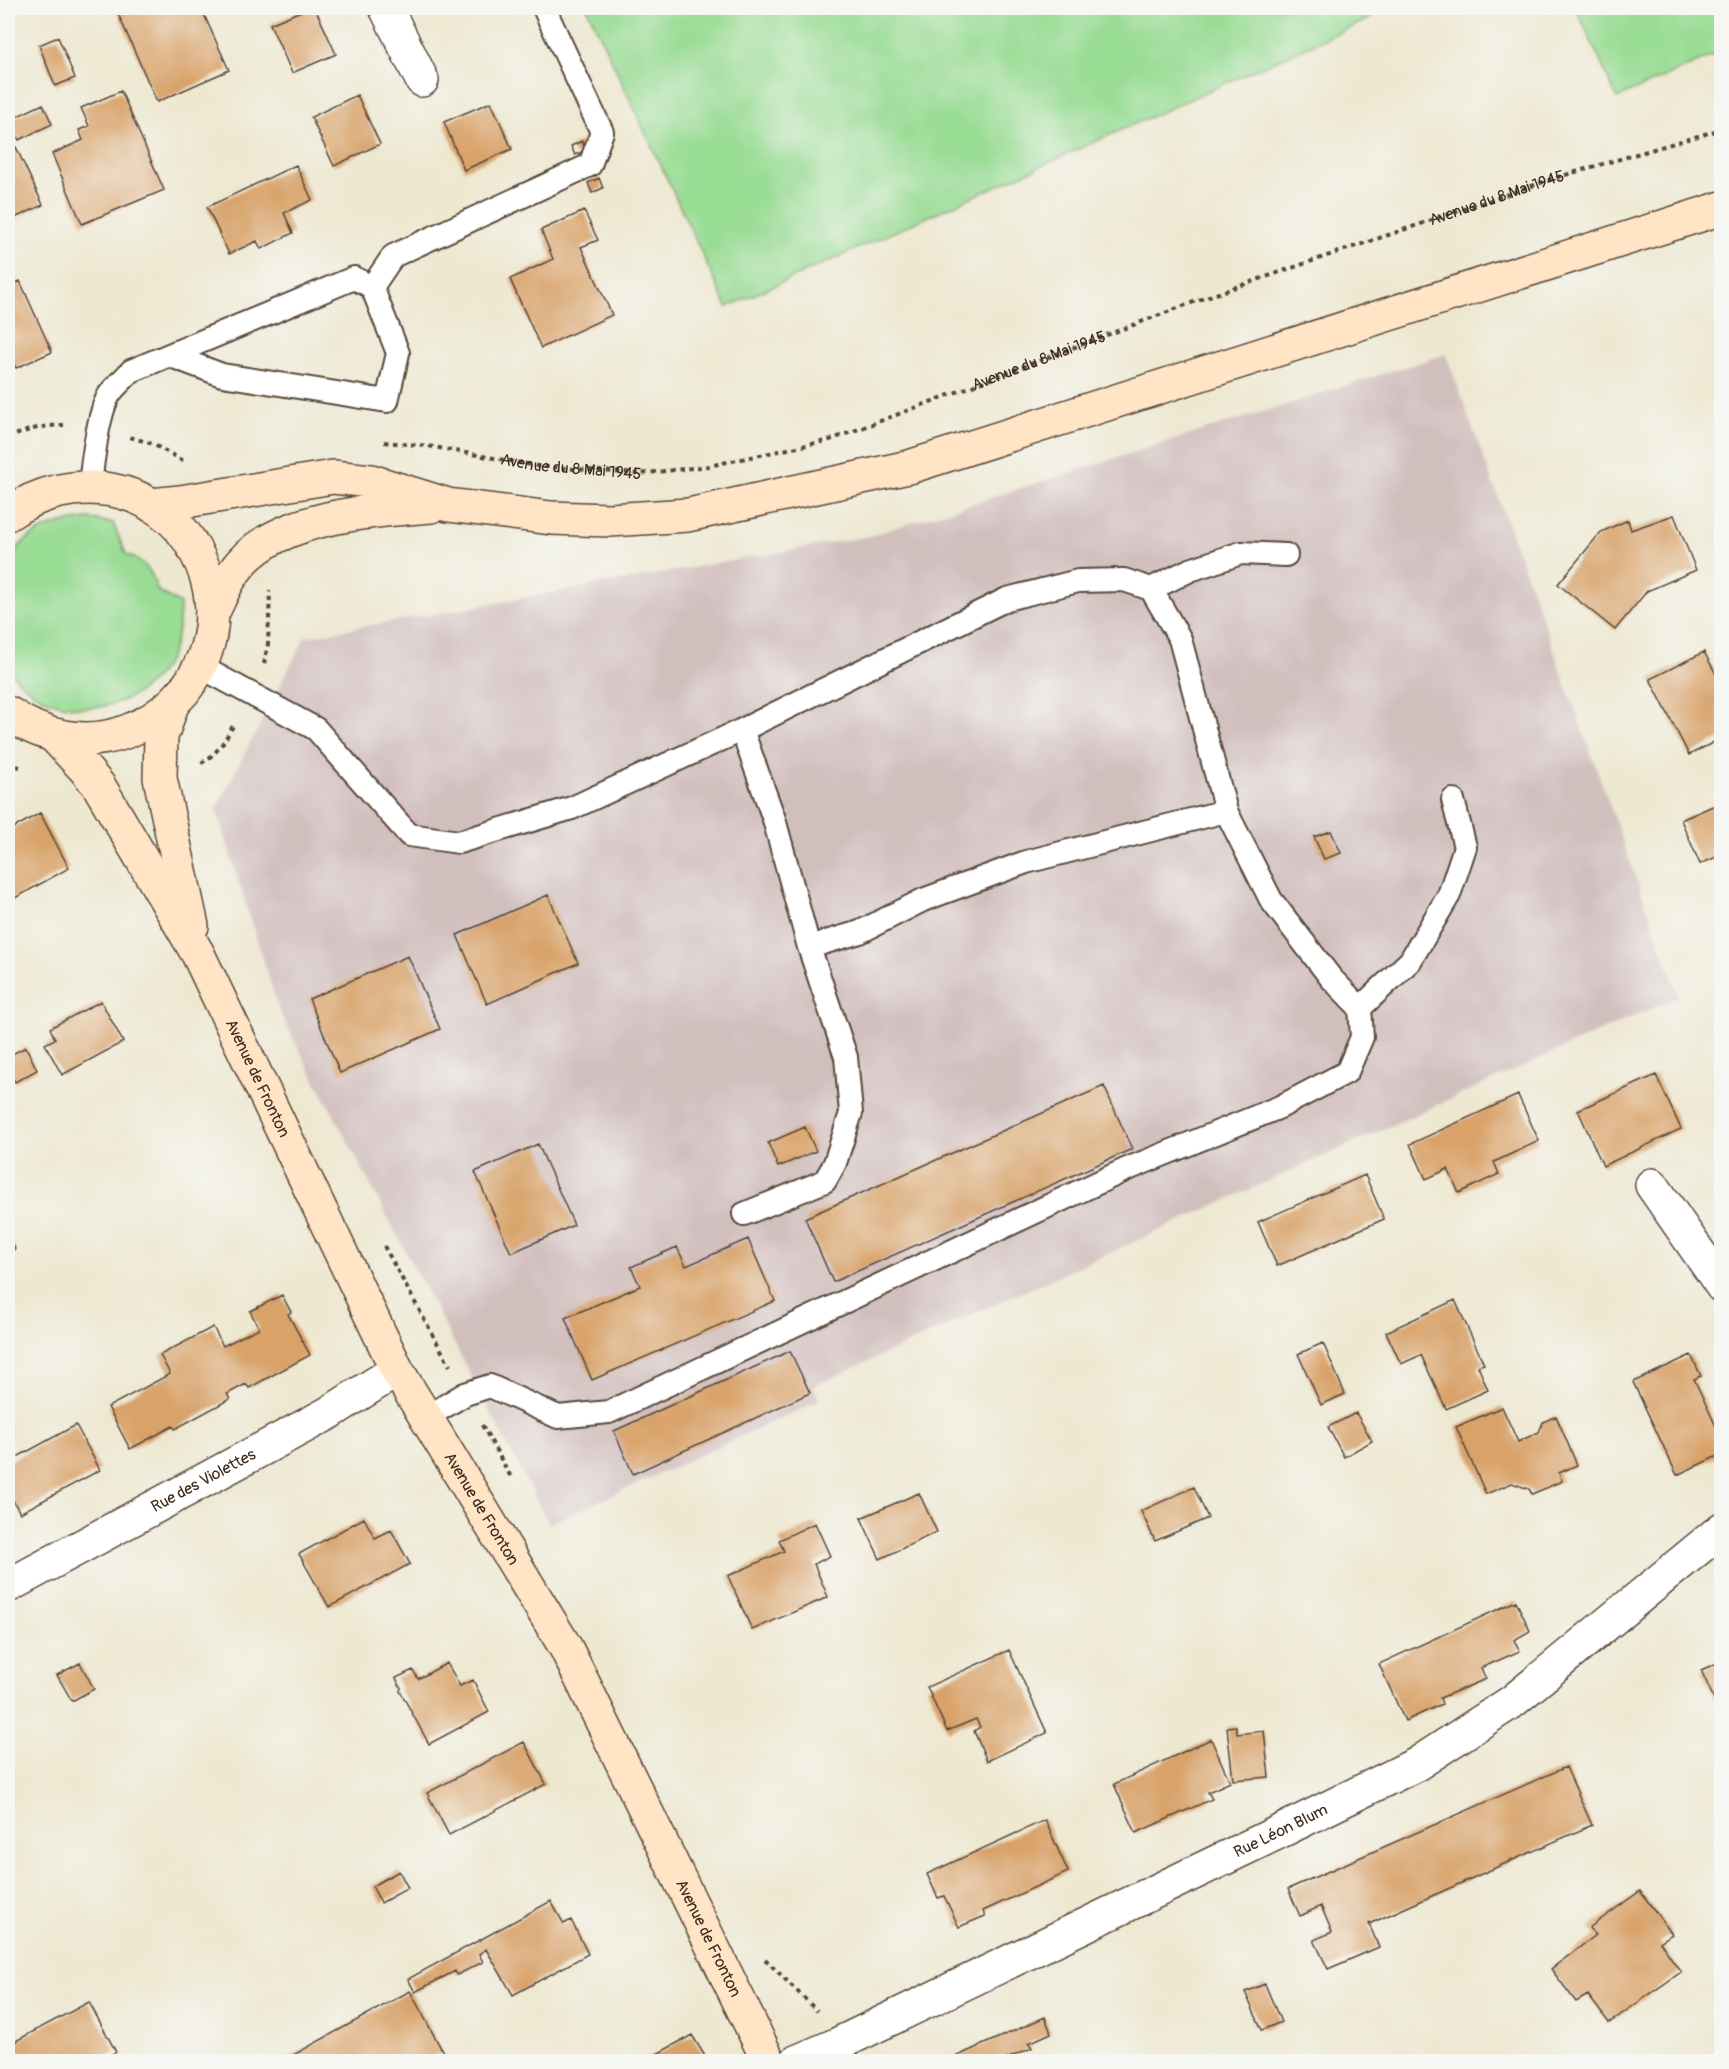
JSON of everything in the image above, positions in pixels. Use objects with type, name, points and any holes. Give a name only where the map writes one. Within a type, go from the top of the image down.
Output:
[{"type":"main road","points":[[151,504],[180,502],[333,477],[371,481],[448,504],[551,518],[610,520],[688,515],[909,466],[1722,208]]},
{"type":"main road","points":[[8,484],[45,493]]},
{"type":"main road","points":[[8,514],[45,493],[67,488],[90,487],[132,495],[151,504],[176,525],[196,551],[208,581],[212,614],[209,641],[201,667],[172,705],[147,724],[117,735],[86,740],[25,728]]},
{"type":"main road","points":[[212,614],[227,582],[243,560],[270,540],[305,525],[350,514],[448,504]]},
{"type":"main road","name":"Avenue de Fronton","points":[[172,705],[161,737],[160,778],[198,954]]},
{"type":"main road","name":"Avenue de Fronton","points":[[25,728],[99,786],[198,954],[397,1370],[566,1648],[769,2061]]},
{"type":"street","points":[[386,8],[422,80]]},
{"type":"street","points":[[1652,1185],[1722,1286]]},
{"type":"street","name":"Rue des Violettes","points":[[8,1586],[329,1413],[397,1370]]},
{"type":"street","name":"Rue Léon Blum","points":[[796,2061],[836,2045],[1417,1764],[1513,1701],[1722,1529]]},
{"type":"lane","points":[[372,286],[393,256],[590,165],[602,132],[544,8]]},
{"type":"lane","points":[[90,487],[99,427],[109,396],[131,371],[354,278],[372,286],[398,352],[387,401],[222,375],[171,356]]},
{"type":"lane","points":[[1151,589],[1190,570],[1241,553],[1287,555]]},
{"type":"lane","points":[[201,667],[316,729],[409,835],[459,842],[572,808],[742,730],[1007,599],[1078,581],[1124,580],[1151,589],[1180,639],[1226,811],[1271,900],[1331,978],[1360,1008],[1362,1036],[1347,1072],[1280,1107],[1125,1170],[609,1412],[558,1417],[490,1386],[465,1394],[425,1418]]},
{"type":"lane","points":[[742,730],[774,819],[809,947],[846,1057],[851,1113],[835,1163],[825,1181],[744,1214]]},
{"type":"lane","points":[[1360,1008],[1410,961],[1449,895],[1466,847],[1453,800]]},
{"type":"lane","points":[[809,947],[860,932],[923,900],[1026,862],[1226,811]]},
{"type":"path","name":"Avenue du 8 Mai 1945","points":[[380,441],[428,446],[537,466],[639,474],[709,466],[830,440],[1207,297],[1555,178],[1722,129]]},
{"type":"path","points":[[8,439],[24,430],[65,425]]},
{"type":"path","points":[[122,434],[153,444],[190,464]]},
{"type":"path","points":[[262,669],[268,644],[270,588]]},
{"type":"path","points":[[191,767],[209,758],[221,747],[236,720]]},
{"type":"path","points":[[380,1238],[517,1487]]},
{"type":"path","points":[[762,1957],[821,2014],[836,2045]]},
{"type":"shaded area","points":[[1446,354],[1679,996],[814,1386],[819,1401],[549,1524],[279,1011],[216,809],[305,637],[869,536]]},
{"type":"green space","points":[[587,8],[1367,8],[1371,18],[727,307]]},
{"type":"green space","points":[[1576,8],[1721,8],[1721,52],[1617,98]]},
{"type":"green space","points":[[91,519],[113,523],[126,554],[147,568],[157,590],[180,604],[180,613],[173,650],[159,674],[143,689],[124,700],[103,706],[82,708],[61,705],[41,697],[23,685],[8,668],[8,560],[24,541],[44,529],[67,522]]},
{"type":"building","points":[[201,8],[229,70],[157,102],[116,9]]},
{"type":"building","points":[[308,8],[315,8],[336,54],[292,73],[270,24]]},
{"type":"building","points":[[58,37],[75,78],[55,86],[39,45]]},
{"type":"building","points":[[121,91],[164,190],[82,224],[52,154],[83,140],[79,130],[89,126],[81,108]]},
{"type":"building","points":[[357,95],[380,144],[334,166],[311,117]]},
{"type":"building","points":[[491,102],[512,149],[464,170],[444,122]]},
{"type":"building","points":[[43,104],[52,124],[19,140],[9,120]]},
{"type":"building","points":[[582,141],[586,150],[575,155],[571,146]]},
{"type":"building","points":[[16,147],[43,205],[8,221],[8,152]]},
{"type":"building","points":[[296,165],[312,200],[284,213],[293,233],[261,249],[257,241],[229,254],[207,207]]},
{"type":"building","points":[[599,178],[603,188],[592,193],[588,183]]},
{"type":"building","points":[[584,211],[598,240],[581,247],[612,315],[541,348],[510,279],[553,259],[541,230]]},
{"type":"building","points":[[20,281],[52,352],[16,368],[12,360],[8,362],[8,287]]},
{"type":"building","points":[[1674,515],[1696,570],[1647,591],[1615,630],[1558,584],[1601,532],[1628,520],[1631,530]]},
{"type":"building","points":[[1704,652],[1722,685],[1722,738],[1689,755],[1650,679]]},
{"type":"building","points":[[1722,802],[1722,861],[1719,856],[1700,864],[1681,820]]},
{"type":"building","points":[[40,813],[69,868],[8,902],[8,831]]},
{"type":"building","points":[[1331,831],[1341,853],[1324,859],[1314,837]]},
{"type":"building","points":[[548,895],[578,963],[487,1004],[457,935]]},
{"type":"building","points":[[408,956],[440,1029],[340,1073],[309,999]]},
{"type":"building","points":[[101,1001],[123,1042],[62,1075],[45,1044],[55,1039],[50,1028]]},
{"type":"building","points":[[26,1047],[37,1070],[15,1082],[8,1074],[8,1056]]},
{"type":"building","points":[[1656,1075],[1681,1129],[1603,1166],[1578,1110]]},
{"type":"building","points":[[1104,1086],[1132,1149],[833,1282],[805,1218]]},
{"type":"building","points":[[1518,1095],[1539,1141],[1494,1162],[1499,1174],[1459,1193],[1448,1169],[1426,1179],[1410,1144]]},
{"type":"building","points":[[805,1127],[816,1151],[778,1167],[768,1143]]},
{"type":"building","points":[[538,1144],[574,1225],[511,1253],[475,1172]]},
{"type":"building","points":[[1365,1175],[1384,1219],[1277,1266],[1258,1222]]},
{"type":"building","points":[[8,1236],[15,1249],[8,1253]]},
{"type":"building","points":[[748,1239],[775,1301],[592,1380],[565,1318],[640,1286],[631,1267],[677,1247],[686,1266]]},
{"type":"building","points":[[282,1295],[291,1312],[288,1314],[310,1355],[249,1388],[246,1384],[227,1394],[230,1399],[175,1429],[173,1426],[130,1449],[108,1407],[170,1374],[160,1355],[213,1327],[223,1346],[259,1328],[250,1311]]},
{"type":"building","points":[[1455,1300],[1484,1364],[1478,1366],[1488,1390],[1446,1409],[1421,1355],[1401,1364],[1386,1332]]},
{"type":"building","points":[[1323,1343],[1345,1394],[1321,1405],[1298,1354]]},
{"type":"building","points":[[790,1351],[810,1393],[633,1474],[614,1431]]},
{"type":"building","points":[[1691,1355],[1701,1376],[1694,1379],[1722,1439],[1722,1454],[1677,1475],[1633,1382]]},
{"type":"building","points":[[1502,1407],[1518,1442],[1539,1432],[1543,1422],[1556,1416],[1577,1465],[1559,1473],[1562,1481],[1532,1494],[1529,1489],[1512,1483],[1486,1494],[1456,1427]]},
{"type":"building","points":[[1356,1413],[1372,1441],[1344,1457],[1328,1427]]},
{"type":"building","points":[[76,1425],[100,1470],[20,1513],[8,1494],[8,1462]]},
{"type":"building","points":[[1194,1487],[1208,1518],[1155,1541],[1141,1511]]},
{"type":"building","points":[[919,1493],[937,1532],[880,1559],[861,1518]]},
{"type":"building","points":[[364,1518],[375,1538],[391,1530],[410,1564],[329,1607],[299,1554]]},
{"type":"building","points":[[815,1523],[830,1556],[814,1564],[828,1597],[752,1630],[728,1576],[784,1551],[779,1540]]},
{"type":"building","points":[[1516,1601],[1530,1631],[1514,1640],[1520,1651],[1481,1668],[1486,1679],[1440,1698],[1442,1704],[1405,1721],[1379,1664]]},
{"type":"building","points":[[1009,1650],[1047,1733],[987,1761],[974,1731],[980,1727],[976,1719],[947,1731],[927,1687]]},
{"type":"building","points":[[1722,1661],[1722,1717],[1701,1670]]},
{"type":"building","points":[[80,1663],[94,1689],[72,1701],[57,1675]]},
{"type":"building","points":[[447,1663],[460,1686],[473,1680],[489,1712],[429,1744],[400,1691],[401,1688],[396,1678],[413,1670],[418,1679]]},
{"type":"building","points":[[1236,1726],[1237,1734],[1264,1731],[1269,1777],[1233,1780],[1227,1727]]},
{"type":"building","points":[[1211,1739],[1230,1782],[1208,1792],[1212,1799],[1136,1833],[1114,1784]]},
{"type":"building","points":[[524,1742],[546,1784],[449,1835],[427,1793]]},
{"type":"building","points":[[1566,1767],[1592,1825],[1369,1924],[1379,1947],[1328,1969],[1314,1940],[1332,1932],[1321,1906],[1300,1916],[1288,1889]]},
{"type":"building","points":[[1045,1820],[1068,1872],[983,1911],[985,1916],[959,1927],[944,1896],[938,1898],[927,1874]]},
{"type":"building","points":[[399,1871],[408,1888],[381,1903],[372,1886]]},
{"type":"building","points":[[1640,1891],[1672,1934],[1660,1942],[1681,1972],[1609,2023],[1588,1995],[1576,2002],[1551,1969],[1596,1935],[1589,1928]]},
{"type":"building","points":[[551,1901],[564,1924],[571,1920],[588,1954],[513,1995],[486,1949],[479,1954],[483,1962],[457,1975],[455,1971],[415,1992],[408,1979]]},
{"type":"building","points":[[1265,1984],[1281,2022],[1262,2030],[1245,1992]]},
{"type":"building","points":[[410,1991],[443,2052],[425,2061],[407,2061],[405,2058],[398,2061],[287,2061],[286,2059]]},
{"type":"building","points":[[89,2002],[116,2052],[98,2061],[8,2061],[8,2045]]},
{"type":"building","points":[[1045,2017],[1051,2033],[1029,2043],[1032,2048],[1002,2061],[946,2061]]},
{"type":"building","points":[[692,2035],[708,2061],[644,2061]]}]
